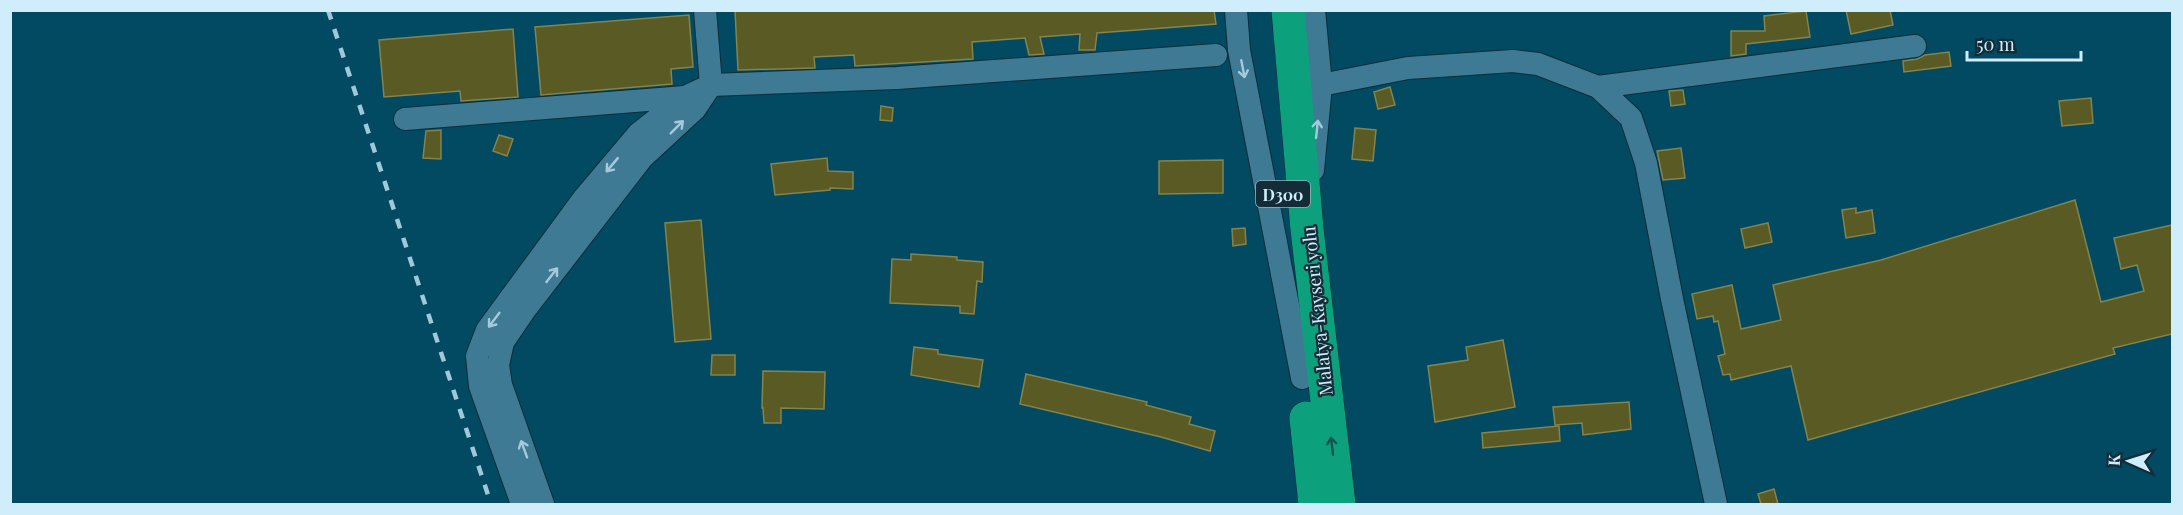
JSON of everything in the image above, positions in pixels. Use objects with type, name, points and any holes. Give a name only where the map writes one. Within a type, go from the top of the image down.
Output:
[{"type":"highway","name":"D300","points":[[1265,10],[1315,504]]},
{"type":"highway","name":"Malatya-Kayseri yolu","points":[[1288,10],[1307,229],[1339,504]]},
{"type":"street","points":[[543,504],[501,386],[498,365],[503,342],[524,311],[642,159],[695,109],[711,85],[705,10]]},
{"type":"street","points":[[1236,10],[1239,50],[1302,378]]},
{"type":"street","points":[[1307,229],[1322,85],[1314,10]]},
{"type":"street","points":[[1598,87],[1915,46]]},
{"type":"street","points":[[522,504],[480,386],[477,356],[487,330],[584,198],[638,134],[685,97],[711,85],[897,78],[1216,55]]},
{"type":"street","points":[[1322,85],[1408,68],[1513,61],[1538,64],[1598,87],[1631,118],[1646,163],[1674,311],[1716,504]]},
{"type":"street","points":[[405,119],[685,97]]},
{"type":"building","points":[[735,10],[1214,10],[1216,24],[1097,33],[1095,50],[1079,50],[1080,34],[1040,37],[1044,54],[1029,55],[1025,38],[972,42],[973,59],[855,66],[854,55],[814,57],[815,68],[738,70]]},
{"type":"building","points":[[1846,10],[1890,10],[1893,25],[1851,34]]},
{"type":"building","points":[[1806,11],[1810,37],[1746,44],[1746,54],[1731,56],[1731,31],[1765,31],[1764,16]]},
{"type":"building","points":[[689,15],[693,67],[671,69],[672,84],[541,95],[535,27]]},
{"type":"building","points":[[513,29],[518,97],[461,101],[460,91],[384,97],[379,40]]},
{"type":"building","points":[[1949,52],[1951,66],[1904,72],[1903,61]]},
{"type":"building","points":[[1390,87],[1395,105],[1378,109],[1374,92]]},
{"type":"building","points":[[1683,90],[1685,104],[1671,106],[1669,91]]},
{"type":"building","points":[[2091,98],[2093,123],[2062,126],[2059,101]]},
{"type":"building","points":[[881,106],[893,108],[892,121],[880,120]]},
{"type":"building","points":[[1355,128],[1376,130],[1373,161],[1352,159]]},
{"type":"building","points":[[441,130],[441,159],[423,158],[426,131]]},
{"type":"building","points":[[499,135],[513,139],[507,156],[493,151]]},
{"type":"building","points":[[1681,148],[1685,178],[1663,180],[1657,151]]},
{"type":"building","points":[[827,158],[828,171],[853,172],[853,189],[830,188],[830,190],[775,195],[771,164]]},
{"type":"building","points":[[1223,160],[1223,193],[1159,194],[1159,161]]},
{"type":"building","points":[[2075,200],[2101,302],[2144,291],[2137,265],[2121,269],[2114,238],[2172,225],[2172,334],[2113,348],[2115,354],[1808,440],[1791,366],[1731,380],[1730,374],[1723,375],[1718,356],[1725,354],[1718,321],[1714,322],[1713,316],[1697,319],[1692,294],[1732,285],[1741,329],[1781,320],[1773,285],[1881,260]]},
{"type":"building","points":[[1856,208],[1856,213],[1872,210],[1875,233],[1846,238],[1842,210]]},
{"type":"building","points":[[701,220],[711,339],[675,342],[665,223]]},
{"type":"building","points":[[1768,223],[1772,242],[1745,248],[1741,229]]},
{"type":"building","points":[[1245,228],[1246,244],[1233,246],[1232,229]]},
{"type":"building","points":[[911,254],[957,257],[957,260],[983,262],[982,282],[977,281],[974,314],[960,313],[960,306],[890,303],[892,259],[911,260]]},
{"type":"building","points":[[1503,340],[1515,407],[1435,422],[1428,366],[1468,360],[1466,347]]},
{"type":"building","points":[[914,347],[938,350],[938,354],[983,360],[979,387],[911,375]]},
{"type":"building","points":[[712,355],[735,355],[735,375],[711,375]]},
{"type":"building","points":[[763,371],[825,372],[824,409],[781,408],[781,423],[764,423]]},
{"type":"building","points":[[1026,374],[1147,402],[1146,405],[1191,417],[1189,424],[1215,431],[1210,451],[1161,437],[1020,404]]},
{"type":"building","points":[[1629,402],[1631,429],[1583,435],[1582,423],[1555,425],[1553,407]]},
{"type":"building","points":[[1559,426],[1560,441],[1483,448],[1482,433]]},
{"type":"building","points":[[1774,489],[1778,504],[1761,504],[1758,494]]},
{"type":"railway","points":[[328,10],[491,504]]}]
